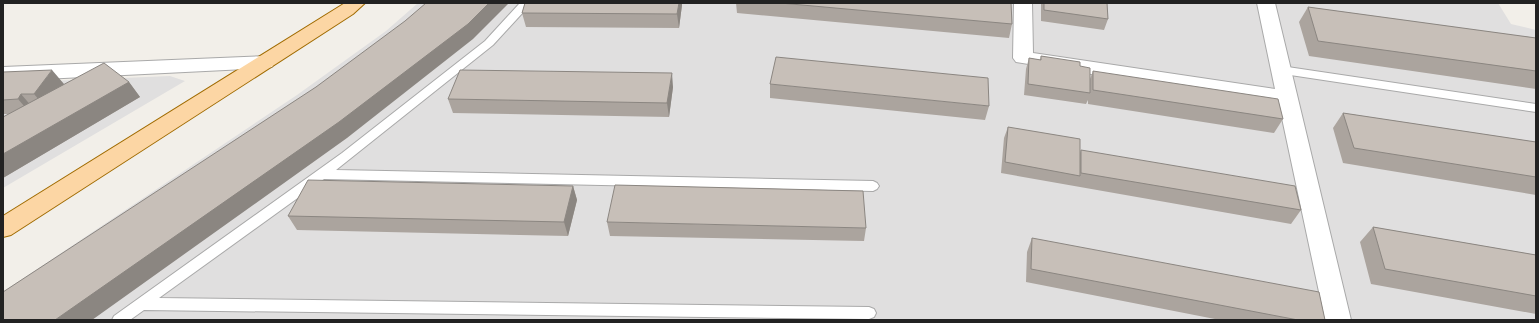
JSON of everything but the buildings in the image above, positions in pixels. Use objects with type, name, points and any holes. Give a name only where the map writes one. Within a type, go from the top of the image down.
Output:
[{"type":"main road","points":[[3,228],[356,3]]},
{"type":"street","points":[[1023,3],[1023,58],[1288,98]]},
{"type":"street","points":[[1266,3],[1338,320]]},
{"type":"street","points":[[3,74],[265,62]]},
{"type":"lane","points":[[119,320],[322,174],[489,43],[523,6]]},
{"type":"lane","points":[[1281,70],[1536,108]]},
{"type":"lane","points":[[322,174],[873,186]]},
{"type":"lane","points":[[141,304],[869,313]]},
{"type":"shaded area","points":[[418,3],[1498,3],[1511,24],[1536,30],[1536,320],[3,320],[3,292],[297,95],[386,31]]},
{"type":"shaded area","points":[[170,76],[185,81],[3,188],[3,83]]}]
